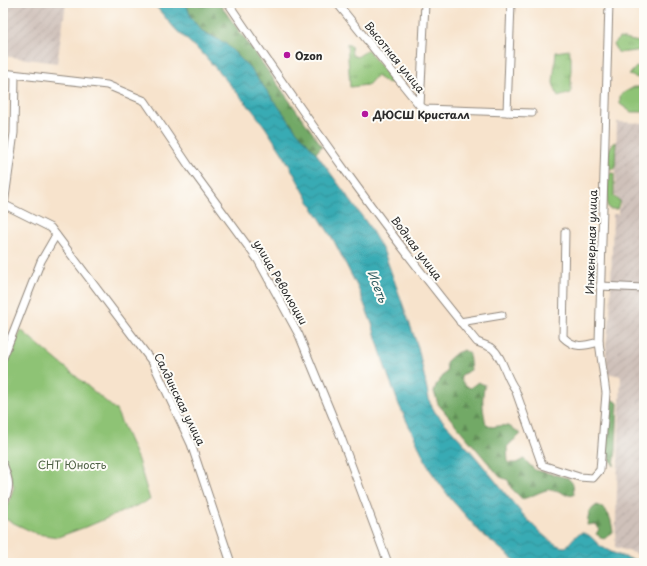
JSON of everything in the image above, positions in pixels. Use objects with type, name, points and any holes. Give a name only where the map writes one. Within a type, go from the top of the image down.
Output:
[{"type":"street","name":"Водная улица","points":[[228,3],[303,112],[405,252],[477,342],[492,348],[500,358],[509,381],[515,390],[542,465],[579,477],[593,478]]},
{"type":"street","name":"Высотная улица","points":[[337,3],[420,106]]},
{"type":"street","points":[[425,3],[420,106],[425,109],[532,113]]},
{"type":"street","points":[[507,112],[511,3]]},
{"type":"street","name":"Инженерная улица","points":[[593,478],[600,470],[606,393],[599,342],[609,3]]},
{"type":"street","name":"улица Революции","points":[[3,73],[107,85],[145,101],[189,166],[258,260],[299,335],[339,432],[388,563]]},
{"type":"street","points":[[3,205],[14,133],[15,75]]},
{"type":"street","name":"Салдинская улица","points":[[3,205],[51,228],[153,363],[191,444],[231,563]]},
{"type":"street","points":[[565,232],[563,337],[570,344],[583,346],[599,342]]},
{"type":"street","points":[[3,358],[41,261],[56,235]]},
{"type":"street","points":[[600,286],[644,288]]},
{"type":"street","points":[[460,322],[502,315]]},
{"type":"street","points":[[3,464],[10,481],[8,493],[3,504]]},
{"type":"shaded area","points":[[3,3],[66,3],[57,63],[3,56]]},
{"type":"shaded area","points":[[617,122],[644,123],[644,556],[615,547],[621,376],[607,373],[606,345],[610,317],[613,214],[618,214],[618,208],[620,207],[620,201],[615,196]]},
{"type":"green space","points":[[186,3],[219,3],[322,146],[316,153],[295,129],[250,68],[212,36],[202,31],[191,18]]},
{"type":"green space","points":[[619,38],[644,43],[644,50],[618,53],[613,44]]},
{"type":"green space","points":[[347,44],[351,46],[352,55],[357,57],[368,50],[377,62],[397,82],[387,83],[376,76],[368,85],[350,87]]},
{"type":"green space","points":[[569,50],[571,57],[571,93],[558,97],[553,83],[556,52]]},
{"type":"green space","points":[[644,66],[644,80],[629,75],[636,67]]},
{"type":"green space","points":[[634,87],[644,87],[644,112],[631,112],[620,104],[620,95]]},
{"type":"green space","points":[[616,142],[615,169],[610,169],[608,167],[608,153],[613,144]]},
{"type":"green space","points":[[614,173],[614,197],[620,201],[617,209],[609,209],[607,205],[608,175]]},
{"type":"green space","name":"СНТ Юность","points":[[21,330],[116,410],[138,460],[150,500],[58,537],[37,534],[3,518],[14,487],[3,452],[3,373]]},
{"type":"green space","points":[[464,350],[469,353],[471,370],[463,374],[460,378],[464,384],[470,388],[478,382],[485,385],[483,404],[486,424],[492,427],[508,426],[521,434],[507,447],[508,463],[516,463],[524,459],[535,470],[568,478],[573,484],[574,494],[566,495],[554,490],[549,490],[522,499],[511,488],[508,480],[500,477],[438,404],[434,392],[436,385],[447,371],[446,362],[456,353]]},
{"type":"green space","points":[[611,399],[618,403],[614,466],[605,450],[608,407]]},
{"type":"green space","points":[[597,505],[605,510],[609,516],[613,532],[604,539],[596,534],[599,529],[596,524],[587,525],[589,511]]},
{"type":"water","name":"Исеть","points":[[153,3],[186,3],[191,18],[202,31],[225,43],[250,68],[295,129],[316,153],[369,226],[384,252],[418,347],[430,403],[435,412],[472,453],[523,514],[547,538],[557,545],[566,547],[573,538],[580,533],[585,533],[607,550],[644,563],[518,563],[480,532],[450,498],[430,470],[399,405],[385,367],[372,324],[358,288],[334,241],[310,203],[284,156],[253,111],[204,55],[176,30]]},
{"type":"place","name":"Ozon","points":[[287,55]]},
{"type":"place","name":"ДЮСШ Кристалл","points":[[365,114]]}]
